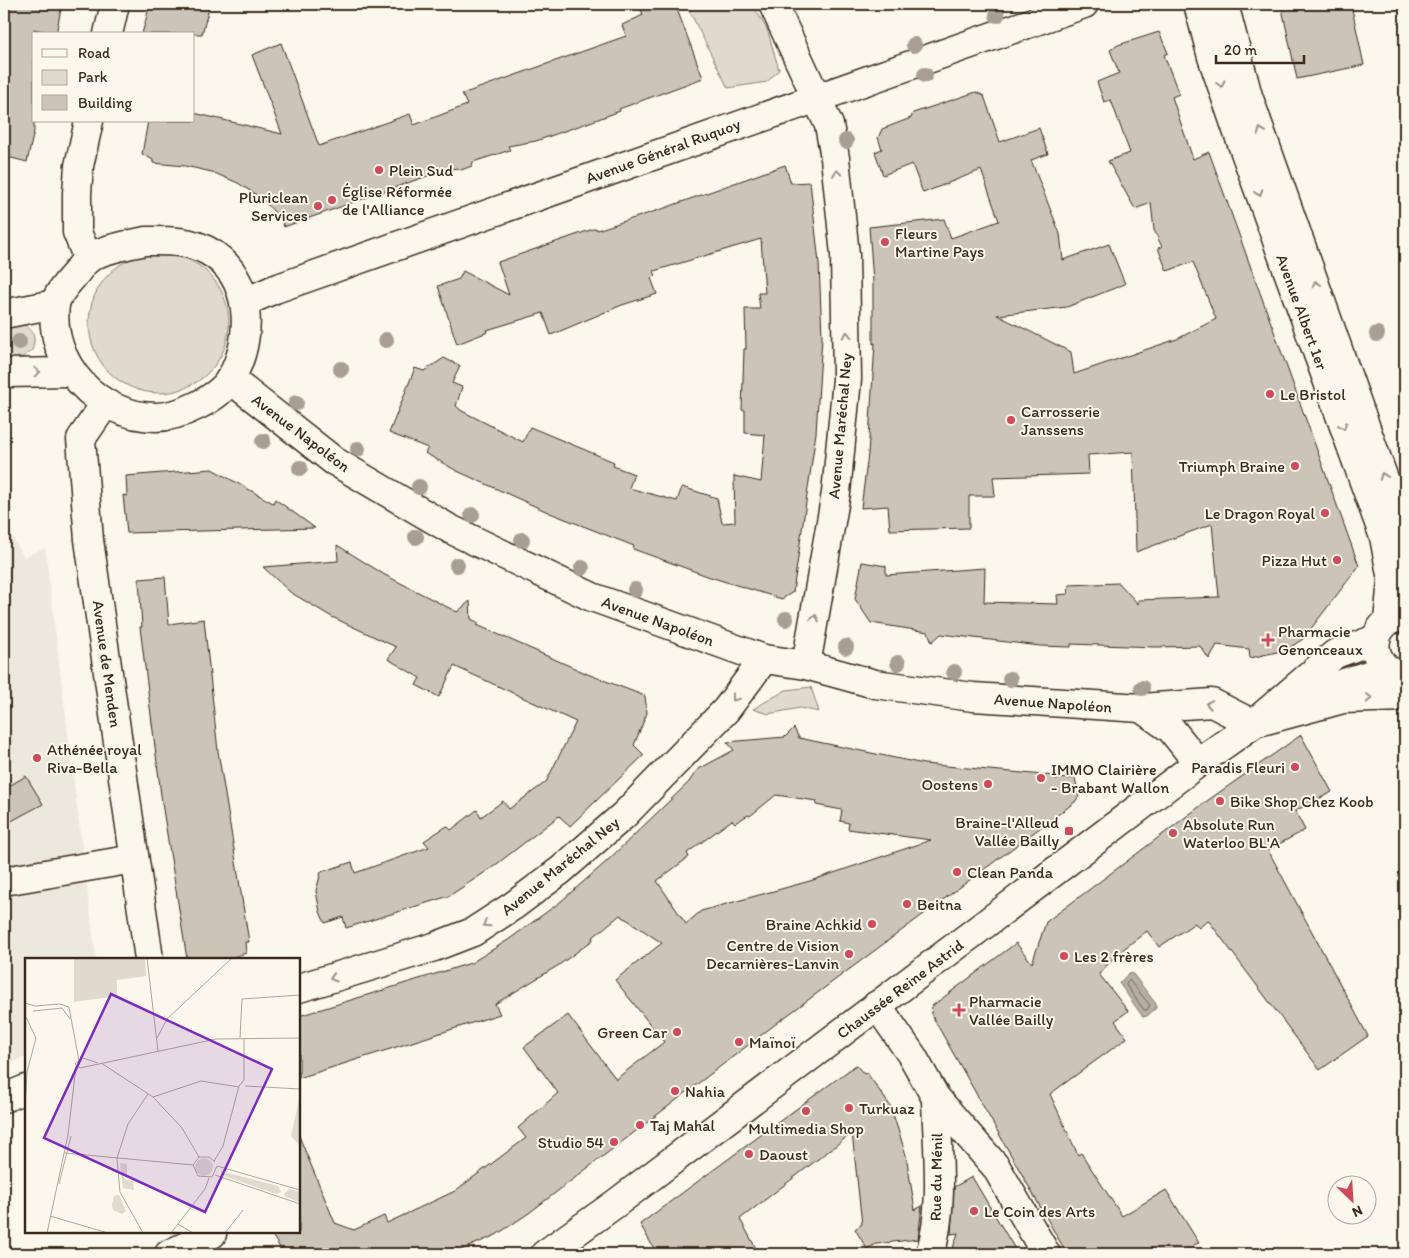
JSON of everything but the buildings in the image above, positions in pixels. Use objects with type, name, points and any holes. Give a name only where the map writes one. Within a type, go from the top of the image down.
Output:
[{"type":"street","points":[[108,32],[115,4]]},
{"type":"street","name":"Avenue Maréchal Ney","points":[[773,4],[829,125],[837,177],[845,255],[847,379],[836,493],[806,665]]},
{"type":"street","name":"Avenue Général Ruquoy","points":[[245,302],[275,289],[1084,4]]},
{"type":"street","name":"Avenue Albert 1er","points":[[1198,4],[1212,56],[1237,130],[1384,537],[1392,580],[1390,626],[1377,655],[1396,671]]},
{"type":"street","name":"Avenue Albert 1er","points":[[1224,4],[1248,96],[1405,538]]},
{"type":"street","points":[[88,259],[77,232],[77,193],[79,166],[89,122]]},
{"type":"street","points":[[145,241],[174,241],[208,251],[232,273],[245,302],[246,326],[244,340],[230,379],[209,400],[184,411],[158,417],[130,415],[105,404],[86,390],[70,372],[57,340],[55,304],[67,283],[88,259],[119,247],[145,241]]},
{"type":"street","points":[[4,314],[55,304]]},
{"type":"street","points":[[4,373],[70,372]]},
{"type":"street","name":"Avenue Napoléon","points":[[230,379],[334,461],[450,529],[592,597],[764,659],[806,665],[875,684],[963,696],[1142,708],[1212,703],[1253,724]]},
{"type":"street","name":"Avenue de Menden","points":[[105,404],[81,439],[89,544],[149,958]]},
{"type":"street","name":"Chaussée Reine Astrid","points":[[545,1254],[615,1204],[1198,763],[1253,724],[1335,654],[1390,626]]},
{"type":"street","name":"Avenue Maréchal Ney","points":[[300,988],[434,947],[473,932],[513,906],[561,870],[624,815],[726,710],[764,659]]},
{"type":"street","name":"Chaussée Reine Astrid","points":[[1253,724],[1323,689],[1396,671]]},
{"type":"street","name":"Chaussée Reine Astrid","points":[[1253,724],[1343,699],[1405,696]]},
{"type":"street","points":[[1142,708],[1171,729],[1198,763]]},
{"type":"street","points":[[4,881],[134,859]]},
{"type":"street","points":[[877,1005],[913,1057],[936,1098],[996,1168],[1046,1254]]},
{"type":"street","points":[[4,1098],[25,1089]]},
{"type":"street","name":"Rue du Ménil","points":[[930,1254],[934,1240],[937,1194],[936,1098]]},
{"type":"street","points":[[169,1254],[216,1240]]},
{"type":"shaded area","name":"Athénée royal Riva-Bella","points":[[4,523],[24,557],[45,548],[96,958],[25,958],[25,1057],[4,1065]]},
{"type":"green space","points":[[696,4],[752,4],[767,29],[779,70],[767,82],[728,88],[689,10]]},
{"type":"green space","points":[[159,253],[173,254],[186,258],[198,264],[209,273],[218,284],[224,296],[228,309],[228,337],[224,350],[218,362],[209,373],[198,382],[186,388],[173,392],[159,393],[145,392],[132,388],[120,382],[109,373],[100,362],[94,350],[90,337],[89,323],[90,309],[94,296],[100,284],[109,273],[120,264],[132,258],[145,254]]},
{"type":"green space","points":[[19,323],[28,327],[33,333],[32,350],[23,357],[4,361],[4,325]]},
{"type":"green space","points":[[811,687],[819,712],[800,708],[768,714],[753,709],[786,690]]},
{"type":"water","points":[[1129,973],[1133,974],[1156,1004],[1156,1008],[1147,1016],[1143,1017],[1119,983]]},
{"type":"place","name":"Plein Sud","points":[[379,170]]},
{"type":"place","name":"Église Réformée de l'Alliance","points":[[332,200]]},
{"type":"place","name":"Pluriclean Services","points":[[318,206]]},
{"type":"place","name":"Fleurs Martine Pays","points":[[885,242]]},
{"type":"place","name":"Le Bristol","points":[[1270,394]]},
{"type":"place","name":"Carrosserie Janssens","points":[[1011,420]]},
{"type":"place","name":"Triumph Braine","points":[[1295,466]]},
{"type":"place","name":"Le Dragon Royal","points":[[1325,513]]},
{"type":"place","name":"Pizza Hut","points":[[1337,560]]},
{"type":"place","name":"Pharmacie Genonceaux","points":[[1268,640]]},
{"type":"place","name":"Athénée royal Riva-Bella","points":[[37,758]]},
{"type":"place","name":"Paradis Fleuri","points":[[1295,767]]},
{"type":"place","name":"IMMO Clairière - Brabant Wallon","points":[[1041,778]]},
{"type":"place","name":"Oostens","points":[[988,784]]},
{"type":"place","name":"Bike Shop Chez Koob","points":[[1220,801]]},
{"type":"place","name":"Braine-l'Alleud Vallée Bailly","points":[[1069,831]]},
{"type":"place","name":"Absolute Run Waterloo BL'A","points":[[1173,833]]},
{"type":"place","name":"Clean Panda","points":[[957,872]]},
{"type":"place","name":"Beitna","points":[[907,904]]},
{"type":"place","name":"Braine Achkid","points":[[872,924]]},
{"type":"place","name":"Centre de Vision Decarnières-Lanvin","points":[[849,954]]},
{"type":"place","name":"Les 2 frères","points":[[1064,956]]},
{"type":"place","name":"Pharmacie Vallée Bailly","points":[[959,1010]]},
{"type":"place","name":"Green Car","points":[[677,1032]]},
{"type":"place","name":"Maïnoï","points":[[739,1042]]},
{"type":"place","name":"Nahia","points":[[675,1091]]},
{"type":"place","name":"Turkuaz","points":[[849,1108]]},
{"type":"place","name":"Multimedia Shop","points":[[806,1111]]},
{"type":"place","name":"Taj Mahal","points":[[640,1125]]},
{"type":"place","name":"Studio 54","points":[[614,1142]]},
{"type":"place","name":"Daoust","points":[[749,1154]]},
{"type":"place","name":"Le Coin des Arts","points":[[974,1211]]}]
